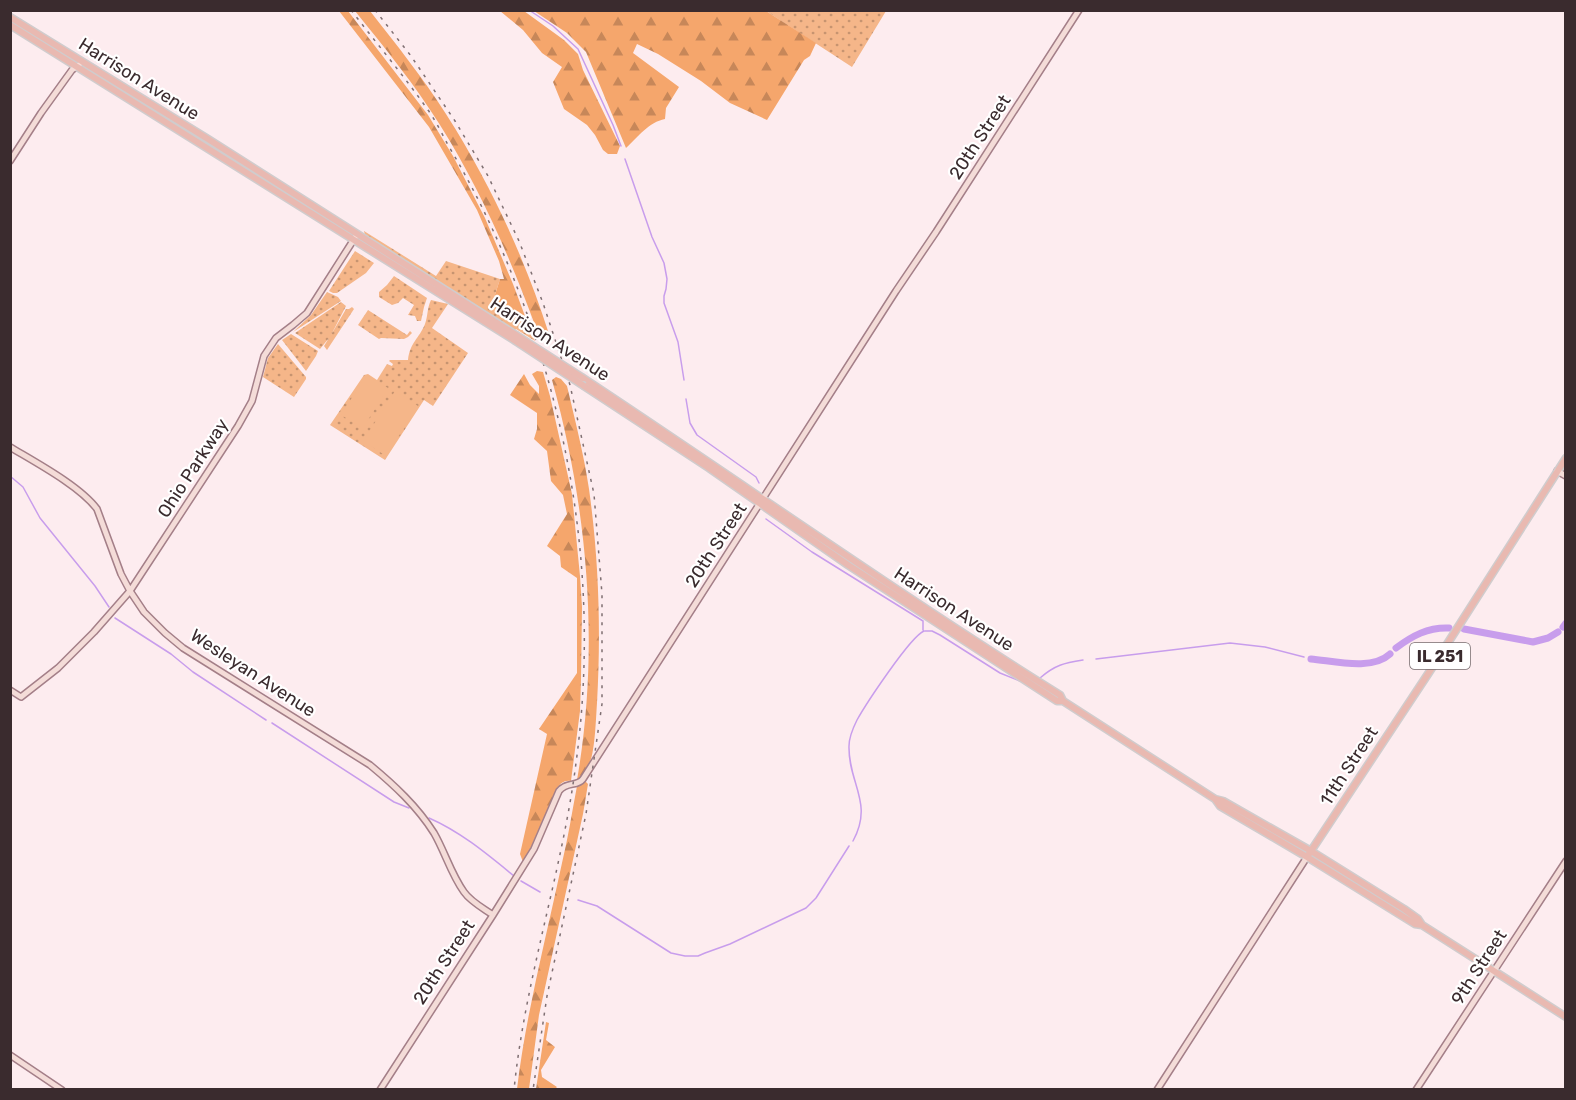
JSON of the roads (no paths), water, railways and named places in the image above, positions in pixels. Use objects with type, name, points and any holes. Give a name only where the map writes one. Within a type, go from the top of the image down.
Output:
[{"type":"main road","name":"Harrison Avenue","points":[[10,18],[79,64],[515,338],[762,501]]},
{"type":"main road","name":"Harrison Avenue","points":[[10,25],[79,64]]},
{"type":"main road","name":"Harrison Avenue","points":[[515,338],[583,378],[762,501],[1060,695],[1063,701],[1215,799],[1404,909],[1418,919],[1422,925],[1566,1017]]},
{"type":"main road","name":"11th Street","points":[[1309,854],[1566,458]]},
{"type":"street","name":"20th Street","points":[[380,1089],[534,849],[559,791],[566,785],[581,782],[1079,10]]},
{"type":"street","points":[[10,161],[41,113],[72,70],[79,64]]},
{"type":"street","name":"Ohio Parkway","points":[[10,690],[21,697],[58,668],[130,591],[238,426],[252,401],[264,356],[276,339],[306,313],[356,236]]},
{"type":"street","name":"Wesleyan Avenue","points":[[10,447],[91,500],[99,514],[130,591],[144,612],[183,648],[370,765],[392,784],[417,809],[434,834],[465,894],[493,915]]},
{"type":"street","points":[[1557,471],[1566,476]]},
{"type":"street","name":"11th Street","points":[[1157,1089],[1309,854]]},
{"type":"street","name":"9th Street","points":[[1416,1089],[1566,861]]},
{"type":"street","points":[[10,1055],[62,1089]]},
{"type":"waterway","points":[[529,10],[553,26],[578,49],[621,146]]},
{"type":"waterway","points":[[625,159],[652,237],[664,263],[667,279],[664,303],[678,342],[684,380]]},
{"type":"waterway","points":[[686,399],[690,423],[697,435],[756,477],[759,483]]},
{"type":"waterway","points":[[10,476],[23,487],[40,518],[95,586],[109,607]]},
{"type":"waterway","points":[[766,519],[812,552],[923,621],[923,630]]},
{"type":"waterway","points":[[115,618],[266,720]]},
{"type":"waterway","points":[[1563,627],[1566,623]]},
{"type":"waterway","points":[[1396,648],[1421,633],[1449,628]]},
{"type":"waterway","points":[[1464,629],[1533,642],[1548,638],[1558,632]]},
{"type":"waterway","points":[[853,841],[859,828],[861,804],[850,759],[849,743],[852,733],[857,720],[889,672],[909,645],[924,631]]},
{"type":"waterway","points":[[925,631],[932,631],[940,635],[1000,673],[1020,681]]},
{"type":"waterway","points":[[1096,659],[1230,643],[1265,647],[1304,657]]},
{"type":"waterway","points":[[1311,659],[1363,664],[1382,659],[1390,654]]},
{"type":"waterway","points":[[1040,678],[1060,665],[1083,660]]},
{"type":"waterway","points":[[272,723],[394,802],[409,808]]},
{"type":"waterway","points":[[429,818],[463,837],[514,876]]},
{"type":"waterway","points":[[578,900],[597,906],[671,953],[698,956],[730,944],[806,908],[816,898],[849,846]]},
{"type":"waterway","points":[[521,881],[540,892]]},
{"type":"railway","points":[[351,10],[431,114],[491,226],[518,290],[541,355],[559,421],[572,488],[581,557],[584,625],[583,694],[570,804],[526,1008],[514,1090]]},
{"type":"railway","points":[[375,10],[411,56],[455,121],[488,176],[519,241],[543,303],[570,385],[594,494],[602,594],[602,704],[586,814],[547,996],[533,1090]]}]
